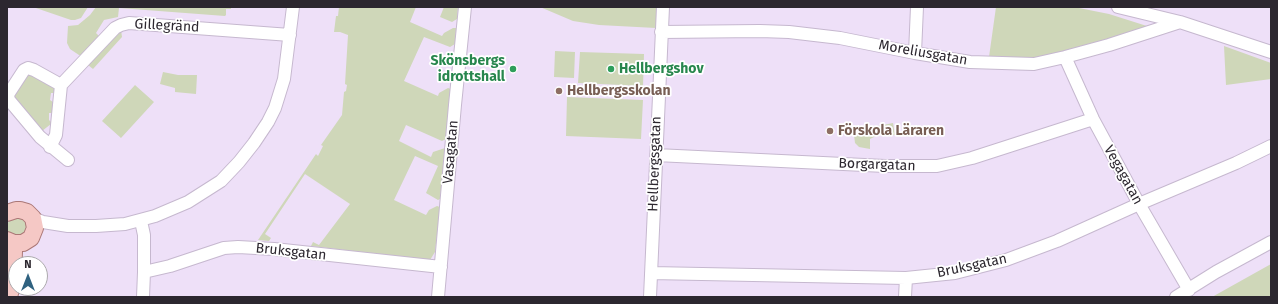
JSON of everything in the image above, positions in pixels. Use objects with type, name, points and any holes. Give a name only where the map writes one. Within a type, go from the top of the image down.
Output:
[{"type":"main road","points":[[7,213],[12,210],[27,212],[33,218],[35,223],[35,228],[22,256]]},
{"type":"main road","points":[[8,241],[19,244],[31,237]]},
{"type":"main road","points":[[8,241],[13,246],[15,256]]},
{"type":"street","points":[[33,218],[43,222],[68,226],[125,224],[141,221],[188,202],[214,186],[248,150],[268,122],[277,102],[284,78],[293,7]]},
{"type":"street","name":"Vasagatan","points":[[438,297],[465,7]]},
{"type":"street","name":"Hellbergsgatan","points":[[650,297],[663,7]]},
{"type":"street","points":[[915,53],[917,7]]},
{"type":"street","points":[[1118,7],[1180,22],[1271,52]]},
{"type":"street","name":"Moreliusgatan","points":[[661,32],[789,32],[840,38],[970,62],[1034,64],[1109,45],[1180,22]]},
{"type":"street","name":"Gillegränd","points":[[61,85],[115,28],[125,24],[130,23],[290,35]]},
{"type":"street","name":"Vegagatan","points":[[1065,57],[1092,119],[1189,290]]},
{"type":"street","points":[[50,147],[56,135],[61,85],[28,68],[24,70],[9,93],[9,100],[36,133],[50,147],[68,160]]},
{"type":"street","name":"Borgargatan","points":[[656,155],[885,166],[937,166],[972,158],[1092,119]]},
{"type":"street","name":"Bruksgatan","points":[[651,273],[906,278],[955,273],[1006,260],[1057,241],[1236,163],[1271,146]]},
{"type":"street","points":[[141,221],[144,236],[143,297]]},
{"type":"street","points":[[31,237],[68,226]]},
{"type":"street","points":[[1176,297],[1216,272],[1271,242]]},
{"type":"street","name":"Bruksgatan","points":[[144,272],[170,266],[224,248],[238,247],[274,249],[441,267]]},
{"type":"street","points":[[905,297],[906,278]]},
{"type":"green space","points":[[33,7],[88,7],[81,18],[71,20]]},
{"type":"green space","points":[[96,7],[231,7],[231,9],[226,9],[225,16],[119,8],[118,17],[104,20],[96,33],[100,37],[84,55],[79,55],[70,49],[67,43],[68,26],[78,25],[90,15]]},
{"type":"green space","points":[[339,7],[416,7],[410,22],[442,36],[444,33],[456,28],[455,44],[450,47],[424,37],[404,81],[438,96],[439,93],[448,88],[451,89],[446,139],[442,141],[406,125],[399,141],[431,157],[433,152],[445,148],[440,199],[438,200],[426,193],[438,166],[415,156],[394,200],[426,215],[429,210],[437,206],[440,207],[435,252],[430,260],[311,246],[313,242],[319,245],[350,204],[305,174],[265,234],[271,238],[269,241],[258,240],[316,154],[318,156],[323,146],[321,145],[342,115],[344,92],[346,91],[347,85],[345,84],[348,35],[340,32],[334,32]]},
{"type":"green space","points":[[444,7],[458,7],[457,19],[452,22],[440,17]]},
{"type":"green space","points":[[540,7],[657,7],[656,28],[599,25],[573,21]]},
{"type":"green space","points":[[996,7],[1074,7],[1109,14],[1150,27],[1094,44],[1033,58],[989,57]]},
{"type":"green space","points":[[121,30],[122,37],[93,69],[88,65]]},
{"type":"green space","points":[[1224,46],[1271,63],[1271,79],[1226,85]]},
{"type":"green space","points":[[555,51],[575,52],[574,78],[554,77]]},
{"type":"green space","name":"Hellbergshov","points":[[580,52],[644,54],[643,86],[578,83]]},
{"type":"green space","points":[[163,72],[178,75],[197,75],[196,94],[175,92],[175,88],[160,84]]},
{"type":"green space","points":[[30,73],[54,88],[54,93],[51,93],[50,100],[53,102],[52,113],[49,113],[49,120],[51,124],[42,131],[13,98],[13,95],[24,75]]},
{"type":"green space","points":[[135,85],[154,102],[121,138],[102,121]]},
{"type":"green space","points":[[567,97],[643,100],[641,139],[566,136]]},
{"type":"green space","points":[[893,123],[895,135],[883,136],[880,128],[876,129],[876,136],[870,139],[870,149],[859,147],[855,143],[854,135],[857,132],[863,129]]},
{"type":"green space","points":[[17,217],[24,220],[27,227],[24,234],[17,237],[10,234],[7,227],[10,220]]},
{"type":"green space","points":[[1271,264],[1271,297],[1212,297]]},
{"type":"place","name":"Skönsbergs idrottshall","points":[[513,69]]},
{"type":"place","name":"Hellbergshov","points":[[611,69]]},
{"type":"place","name":"Hellbergsskolan","points":[[559,91]]},
{"type":"place","name":"Förskola Läraren","points":[[830,131]]}]
